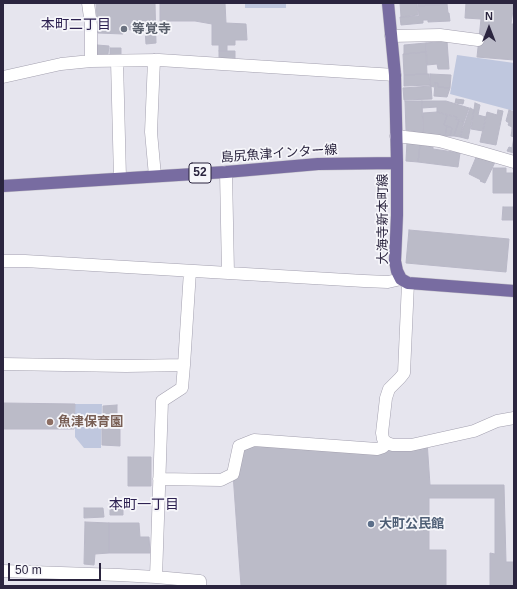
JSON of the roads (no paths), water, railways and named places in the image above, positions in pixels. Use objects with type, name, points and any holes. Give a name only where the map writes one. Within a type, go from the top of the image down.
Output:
[{"type":"main road","points":[[388,3],[395,75],[397,163]]},
{"type":"main road","name":"島尻魚津インター線","points":[[3,186],[226,172],[318,164],[397,163]]},
{"type":"main road","name":"大海寺新本町線","points":[[397,163],[398,215],[396,261],[397,271],[404,281]]},
{"type":"main road","points":[[404,281],[514,291]]},
{"type":"street","points":[[88,3],[91,25],[91,61]]},
{"type":"street","points":[[391,36],[440,35],[478,40]]},
{"type":"street","points":[[3,77],[61,64],[91,61],[154,60],[395,75]]},
{"type":"street","points":[[154,60],[151,132],[155,176]]},
{"type":"street","points":[[117,61],[120,178]]},
{"type":"street","points":[[396,136],[439,141],[483,152],[514,162]]},
{"type":"street","points":[[226,172],[228,273]]},
{"type":"street","points":[[3,261],[388,282],[404,281],[404,373],[389,389],[386,398],[382,433],[383,439],[386,443],[393,445],[411,445],[474,430],[497,421],[514,418]]},
{"type":"street","points":[[156,577],[162,401],[182,388],[190,271]]},
{"type":"street","points":[[3,364],[126,366],[184,365]]},
{"type":"street","points":[[159,479],[221,480],[233,474],[239,446],[254,440],[377,449],[383,447],[386,443]]},
{"type":"street","points":[[3,571],[119,580],[156,577],[200,581],[200,586]]},
{"type":"place","name":"等覚寺","points":[[124,29]]},
{"type":"place","name":"魚津保育園","points":[[50,422]]},
{"type":"place","name":"大町公民館","points":[[371,524]]},
{"type":"district","name":"本町二丁目","points":[[76,25]]},
{"type":"district","name":"本町一丁目","points":[[144,505]]}]
